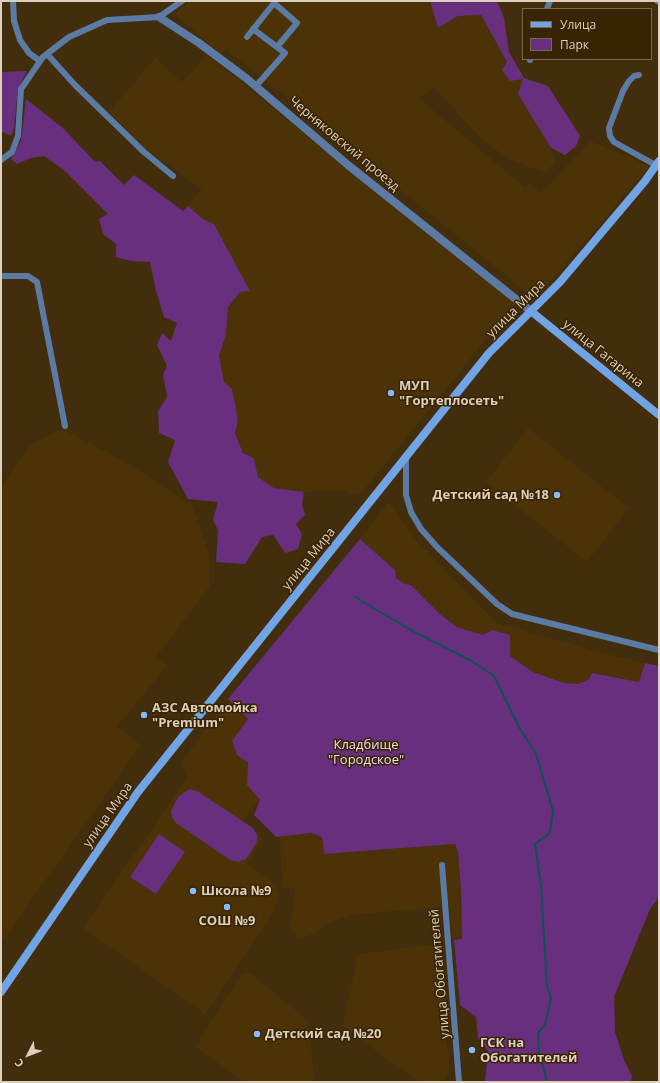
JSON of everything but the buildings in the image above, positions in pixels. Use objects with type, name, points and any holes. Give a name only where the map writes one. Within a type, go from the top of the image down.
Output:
[{"type":"main road","name":"улица Мира","points":[[1,992],[138,792],[490,353],[560,282],[658,164]]},
{"type":"main road","name":"улица Гагарина","points":[[532,312],[659,415]]},
{"type":"street","points":[[13,1],[14,21],[20,40],[29,53],[40,61]]},
{"type":"street","points":[[1,160],[12,152],[18,136],[21,89],[40,61],[47,54],[69,37],[107,20],[159,17],[182,1]]},
{"type":"street","points":[[246,37],[274,3],[297,23],[277,47]]},
{"type":"street","name":"Черняковский проезд","points":[[159,17],[199,42],[256,86],[348,165],[532,312]]},
{"type":"street","points":[[253,29],[285,53],[256,86]]},
{"type":"street","points":[[47,54],[75,85],[144,152],[173,176]]},
{"type":"street","points":[[639,75],[634,76],[629,81],[623,91],[609,128],[610,136],[614,142],[658,164]]},
{"type":"street","points":[[1,276],[28,276],[37,282],[65,426]]},
{"type":"street","points":[[406,458],[406,495],[411,512],[421,529],[437,547],[497,604],[512,614],[659,650]]},
{"type":"street","name":"улица Обогатителей","points":[[442,864],[459,1082]]},
{"type":"shaded area","points":[[191,1],[430,1],[438,28],[458,16],[481,15],[507,62],[524,78],[540,130],[551,148],[555,162],[545,173],[509,159],[482,140],[434,87],[419,98],[525,188],[530,184],[541,193],[590,141],[650,166],[535,299],[226,49],[221,55],[174,13]]},
{"type":"shaded area","points":[[207,55],[515,304],[359,496],[340,490],[304,492],[274,488],[258,477],[254,458],[243,453],[235,432],[238,421],[232,389],[224,382],[219,356],[226,335],[228,307],[240,292],[249,290],[214,224],[203,219],[188,206],[202,189],[148,151],[109,112],[155,58],[182,82]]},
{"type":"shaded area","name":"Детский сад №18","points":[[528,428],[629,508],[587,562],[486,482]]},
{"type":"shaded area","points":[[62,429],[126,462],[192,506],[209,553],[210,586],[156,657],[167,666],[117,727],[141,745],[1,943],[1,487],[30,445]]},
{"type":"shaded area","points":[[389,501],[419,544],[497,623],[603,653],[645,663],[640,682],[593,673],[589,679],[579,684],[564,683],[533,672],[510,656],[510,635],[492,630],[483,635],[457,627],[441,615],[411,585],[405,584],[396,578],[395,570],[360,539]]},
{"type":"shaded area","name":"Школа №9","points":[[230,701],[248,719],[237,755],[248,763],[247,785],[260,800],[242,821],[262,837],[248,864],[277,885],[278,898],[273,914],[205,1014],[83,928],[187,778],[181,763],[213,719]]},
{"type":"shaded area","points":[[311,833],[322,837],[324,854],[455,844],[458,852],[462,939],[454,940],[451,937],[449,906],[350,915],[328,924],[313,934],[297,940],[291,927],[295,888],[282,888],[280,836]]},
{"type":"shaded area","points":[[438,944],[450,1072],[442,1082],[419,1082],[342,1026],[358,954]]},
{"type":"shaded area","name":"Детский сад №20","points":[[243,972],[251,974],[308,1020],[315,1082],[245,1082],[195,1047]]},
{"type":"green space","points":[[430,1],[497,1],[504,18],[509,52],[524,78],[548,86],[580,136],[576,146],[565,155],[551,148],[518,94],[523,79],[510,81],[502,70],[507,62],[481,15],[458,16],[438,28]]},
{"type":"green space","points":[[27,71],[18,89],[14,128],[11,136],[1,131],[1,72]]},
{"type":"green space","points":[[26,99],[64,129],[95,162],[100,161],[124,185],[134,175],[183,211],[188,206],[203,219],[214,224],[250,291],[240,292],[228,307],[226,335],[219,356],[224,382],[232,389],[238,421],[235,433],[243,453],[254,458],[258,477],[274,488],[304,492],[302,505],[305,515],[296,524],[302,534],[298,549],[285,553],[273,535],[262,537],[245,564],[216,562],[218,530],[213,520],[218,502],[188,499],[168,462],[175,440],[159,433],[158,411],[167,397],[163,374],[167,366],[157,345],[162,333],[171,341],[177,323],[164,317],[156,291],[150,262],[131,261],[116,257],[116,244],[103,234],[99,219],[108,214],[65,171],[44,156],[31,158],[17,164],[11,159],[21,141]]},
{"type":"green space","name":"Кладбище \"Городское\"","points":[[360,539],[395,570],[396,578],[405,584],[411,585],[441,615],[457,627],[483,635],[492,630],[510,635],[510,656],[533,672],[564,683],[579,684],[589,679],[592,673],[639,682],[645,663],[659,666],[659,897],[650,909],[614,997],[615,1032],[624,1060],[632,1076],[630,1082],[485,1082],[488,1051],[478,1038],[476,1017],[460,1005],[454,940],[462,939],[461,893],[458,852],[455,844],[324,854],[322,837],[311,833],[276,837],[254,815],[260,800],[247,785],[248,763],[237,755],[232,741],[248,719],[228,699]]},
{"type":"green space","points":[[189,789],[197,791],[253,828],[257,835],[257,842],[246,859],[238,862],[230,860],[176,823],[172,817],[171,811],[178,797]]},
{"type":"green space","points":[[159,834],[185,852],[156,894],[130,877]]},
{"type":"waterway","points":[[355,597],[409,629],[470,660],[494,676],[519,727],[536,754],[553,811],[550,833],[535,844],[541,886],[547,986],[551,998],[545,1025],[538,1033],[539,1052],[547,1082]]},
{"type":"place","name":"МУП \"Гортеплосеть\"","points":[[391,393]]},
{"type":"place","name":"Детский сад №18","points":[[557,495]]},
{"type":"place","name":"АЗС Автомойка \"Premium\"","points":[[144,715]]},
{"type":"place","name":"Школа №9","points":[[193,891]]},
{"type":"place","name":"СОШ №9","points":[[227,907]]},
{"type":"place","name":"Детский сад №20","points":[[257,1034]]},
{"type":"place","name":"ГСК на Обогатителей","points":[[472,1050]]}]
